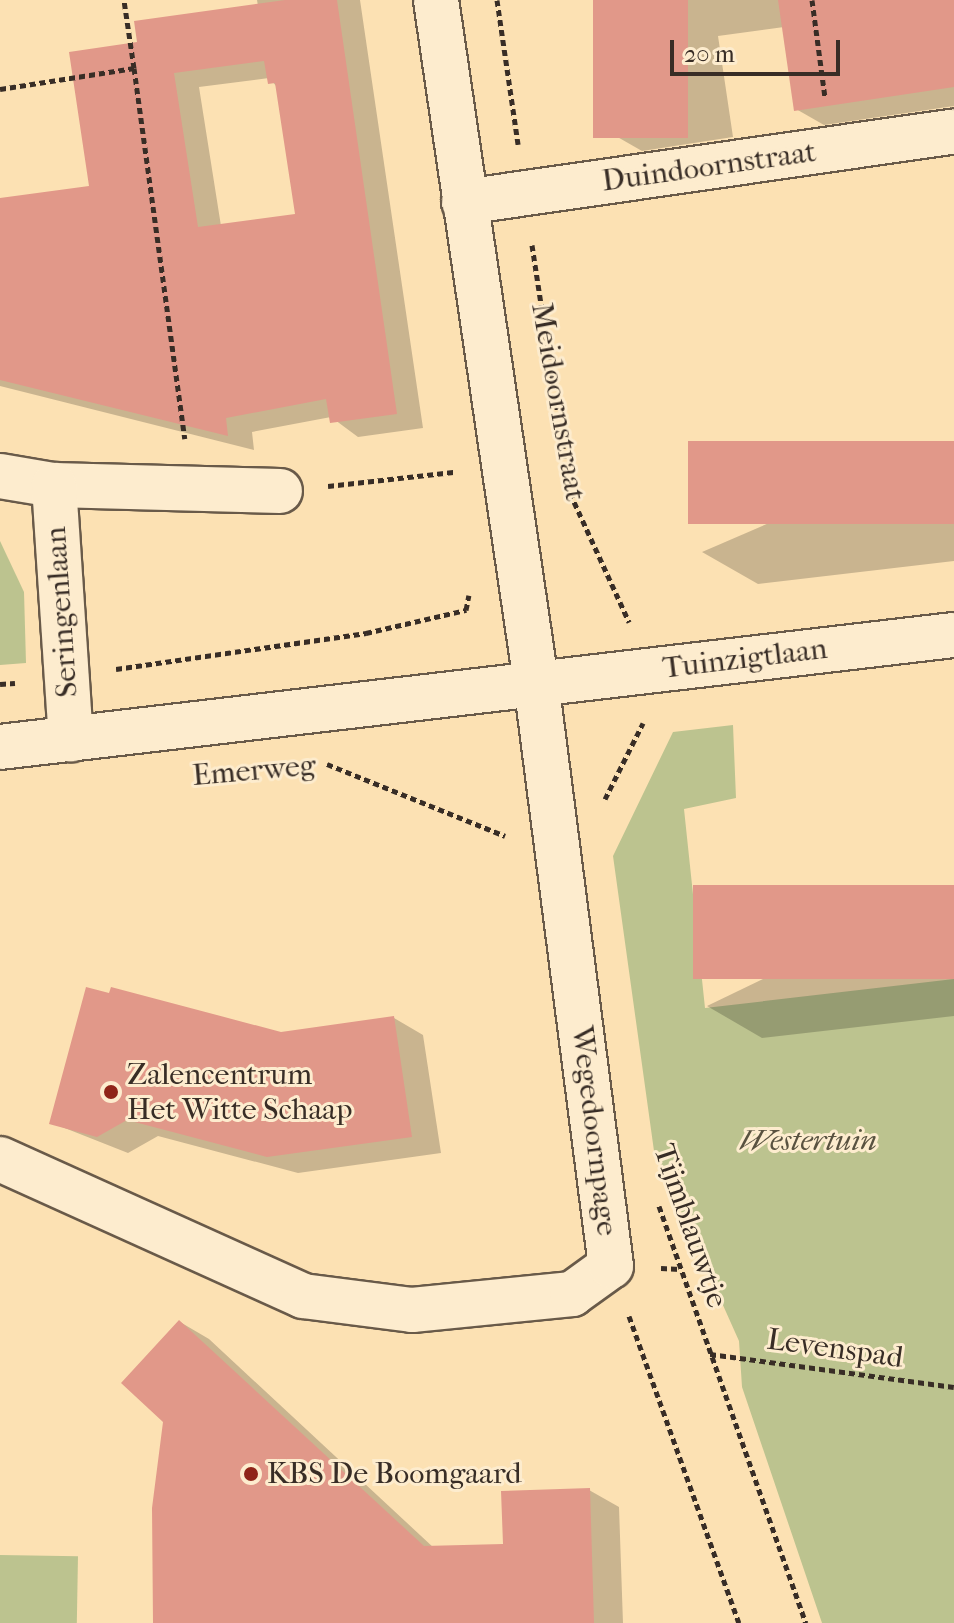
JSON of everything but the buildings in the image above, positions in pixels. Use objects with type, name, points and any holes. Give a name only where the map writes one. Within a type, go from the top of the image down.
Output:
[{"type":"street","name":"Meidoornstraat","points":[[436,0],[536,682]]},
{"type":"street","name":"Duindoornstraat","points":[[464,202],[954,131]]},
{"type":"street","name":"Seringenlaan","points":[[0,476],[54,485],[280,491]]},
{"type":"street","name":"Seringenlaan","points":[[54,485],[71,739]]},
{"type":"street","name":"Tuinzigtlaan","points":[[536,682],[954,635]]},
{"type":"street","name":"Emerweg","points":[[0,747],[536,682]]},
{"type":"street","name":"Wegedoornpage","points":[[0,1159],[303,1296],[412,1310],[572,1294],[611,1266],[573,830],[536,682]]},
{"type":"path","points":[[124,0],[189,488]]},
{"type":"path","name":"Meidoornstraat","points":[[497,0],[570,493],[627,608],[643,727],[573,830]]},
{"type":"path","points":[[812,0],[833,149]]},
{"type":"path","points":[[0,89],[134,68]]},
{"type":"path","points":[[280,491],[462,471],[464,486]]},
{"type":"path","points":[[0,684],[366,633],[466,610],[472,585]]},
{"type":"path","name":"Emerweg","points":[[316,763],[380,779],[479,831],[573,830]]},
{"type":"path","name":"Tijmblauwtje","points":[[655,1193],[806,1623]]},
{"type":"path","points":[[611,1266],[739,1623]]},
{"type":"path","name":"Levenspad","points":[[710,1354],[954,1387]]},
{"type":"green space","points":[[0,541],[24,592],[26,663],[0,665]]},
{"type":"green space","name":"Westertuin","points":[[733,725],[736,798],[684,809],[705,1008],[954,979],[954,1623],[822,1623],[742,1387],[739,1341],[654,1151],[613,856],[673,732]]},
{"type":"green space","points":[[0,1555],[78,1556],[77,1623],[0,1623]]},
{"type":"place","name":"Zalencentrum Het Witte Schaap","points":[[111,1092]]},
{"type":"place","name":"KBS De Boomgaard","points":[[251,1474]]}]
